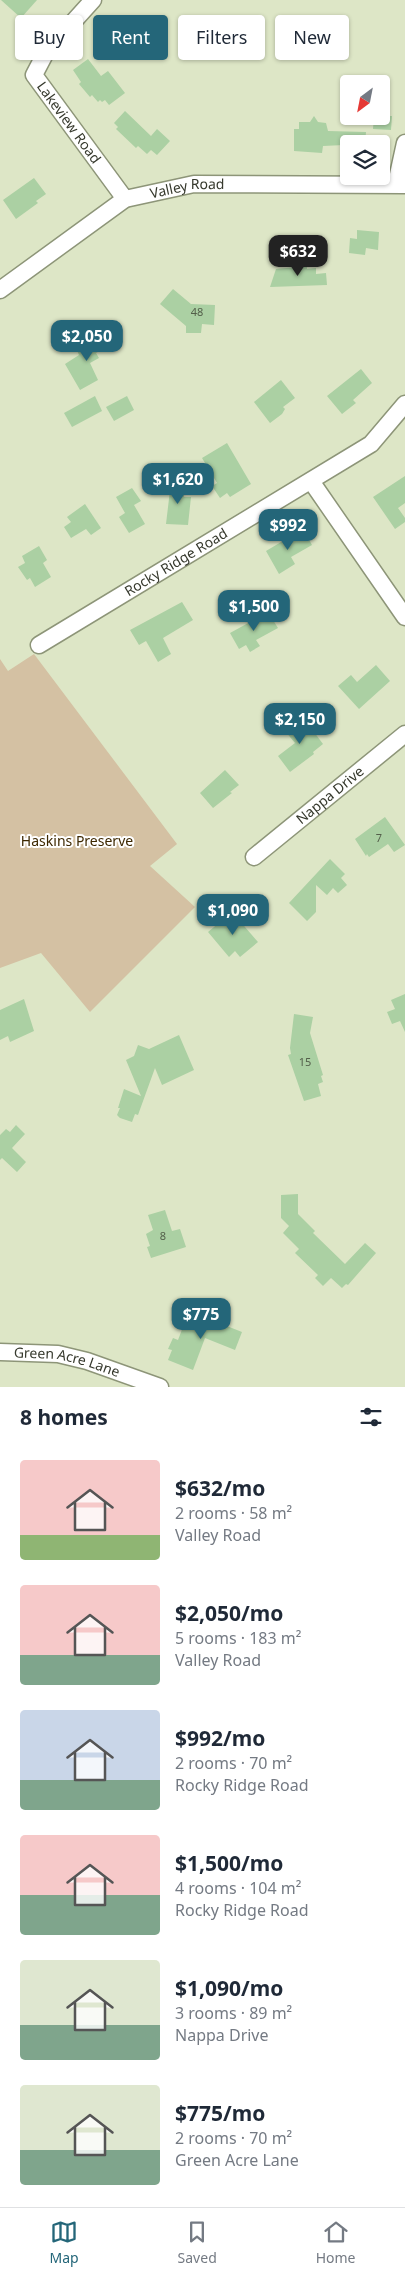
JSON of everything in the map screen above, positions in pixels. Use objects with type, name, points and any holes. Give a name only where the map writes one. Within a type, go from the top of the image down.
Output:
[{"type":"street","name":"Lakeview Road","points":[[93,0],[46,52],[34,75],[124,199]]},
{"type":"street","points":[[401,184],[405,143]]},
{"type":"street","name":"Valley Road","points":[[0,290],[124,199],[194,184],[401,184]]},
{"type":"street","name":"Rocky Ridge Road","points":[[39,645],[371,444],[405,404]]},
{"type":"street","points":[[311,481],[405,617]]},
{"type":"street","name":"Nappa Drive","points":[[254,857],[405,734]]},
{"type":"street","name":"Green Acre Lane","points":[[0,1352],[58,1354],[80,1359],[160,1387]]},
{"type":"green space","name":"Haskins Preserve","points":[[34,654],[177,844],[150,866],[195,907],[90,1012],[41,953],[0,968],[0,659],[8,671]]},
{"type":"building","points":[[1,0],[37,0],[24,15],[18,15]]},
{"type":"building","points":[[88,59],[101,76],[108,71],[125,93],[109,105],[105,100],[98,102],[92,95],[90,97],[79,84],[81,82],[73,70]]},
{"type":"building","points":[[125,111],[151,136],[157,129],[170,141],[157,155],[151,150],[147,154],[138,146],[136,148],[116,129],[118,127],[114,123]]},
{"type":"building","points":[[314,116],[318,122],[326,123],[328,131],[366,132],[366,135],[340,135],[340,145],[323,146],[322,153],[294,151],[294,129],[299,129],[299,122],[310,122]]},
{"type":"building","points":[[390,116],[392,116],[391,130],[373,129],[373,125],[390,125]]},
{"type":"building","points":[[34,178],[46,194],[36,201],[38,203],[16,219],[3,200]]},
{"type":"building","points":[[357,230],[379,232],[378,250],[366,248],[365,255],[349,253],[350,238],[357,239]]},
{"type":"building","points":[[307,266],[307,269],[316,268],[316,274],[326,273],[327,285],[270,287],[276,269]]},
{"type":"building","points":[[173,289],[191,304],[215,305],[214,325],[202,324],[201,333],[186,333],[186,326],[160,304]]},
{"type":"building","points":[[105,334],[111,345],[96,353],[99,358],[90,363],[98,380],[80,390],[65,364],[79,355],[76,348]]},
{"type":"building","points":[[361,369],[372,383],[353,400],[356,403],[342,414],[327,396]]},
{"type":"building","points":[[281,380],[295,398],[283,407],[285,409],[282,414],[270,423],[254,402]]},
{"type":"building","points":[[95,396],[102,411],[72,427],[64,413]]},
{"type":"building","points":[[127,396],[134,410],[114,421],[106,407]]},
{"type":"building","points":[[227,443],[251,484],[230,497],[227,493],[220,498],[212,486],[217,483],[202,458]]},
{"type":"building","points":[[405,476],[405,503],[398,508],[405,518],[405,522],[395,529],[373,497]]},
{"type":"building","points":[[171,482],[185,483],[184,497],[191,497],[188,525],[166,524]]},
{"type":"building","points":[[132,488],[141,501],[134,505],[145,524],[129,533],[119,517],[125,513],[116,497]]},
{"type":"building","points":[[85,504],[101,528],[91,535],[86,529],[71,538],[64,527],[71,522],[67,517]]},
{"type":"building","points":[[303,529],[312,545],[291,557],[295,564],[279,574],[266,551]]},
{"type":"building","points":[[39,546],[47,560],[43,563],[51,577],[35,587],[30,578],[27,580],[18,567],[25,563],[22,556]]},
{"type":"building","points":[[182,602],[193,620],[163,638],[171,654],[158,662],[146,641],[139,645],[130,630]]},
{"type":"building","points":[[268,612],[278,628],[256,640],[260,646],[250,652],[246,645],[239,649],[230,633]]},
{"type":"building","points":[[376,665],[390,681],[359,709],[338,686],[351,675],[357,682]]},
{"type":"building","points":[[302,716],[323,744],[313,752],[314,754],[290,772],[278,756],[295,743],[285,731]]},
{"type":"building","points":[[225,770],[239,785],[213,808],[200,793]]},
{"type":"building","points":[[385,817],[405,845],[394,852],[388,844],[369,857],[367,854],[366,856],[355,839]]},
{"type":"building","points":[[330,859],[345,874],[341,878],[347,885],[338,893],[333,888],[327,895],[316,885],[316,912],[307,921],[289,903]]},
{"type":"building","points":[[232,912],[258,942],[240,957],[235,951],[229,957],[208,932]]},
{"type":"building","points":[[405,994],[405,1032],[400,1021],[392,1024],[387,1012],[395,1009],[391,1000]]},
{"type":"building","points":[[24,999],[34,1031],[10,1042],[8,1036],[0,1040],[0,1010]]},
{"type":"building","points":[[294,1014],[313,1017],[310,1033],[323,1075],[321,1076],[323,1082],[318,1084],[321,1096],[304,1101],[288,1055],[291,1054]]},
{"type":"building","points":[[179,1035],[194,1070],[162,1085],[155,1068],[138,1115],[135,1114],[132,1122],[120,1118],[117,1115],[124,1089],[141,1096],[126,1060],[134,1056],[138,1045],[149,1049]]},
{"type":"building","points":[[16,1125],[25,1134],[12,1148],[26,1162],[17,1172],[2,1158],[0,1160],[0,1135],[6,1129],[10,1132]]},
{"type":"building","points":[[298,1194],[298,1214],[315,1231],[313,1233],[345,1264],[365,1243],[376,1253],[348,1285],[346,1284],[342,1288],[331,1278],[323,1286],[315,1278],[318,1275],[295,1253],[299,1249],[283,1233],[289,1226],[281,1218],[281,1195]]},
{"type":"building","points":[[165,1210],[172,1231],[180,1229],[186,1247],[151,1258],[147,1247],[150,1246],[146,1234],[153,1230],[148,1215]]},
{"type":"building","points":[[199,1315],[242,1332],[235,1350],[205,1338],[193,1370],[168,1360],[172,1350],[168,1349],[173,1338],[178,1340],[186,1319],[196,1323]]}]
